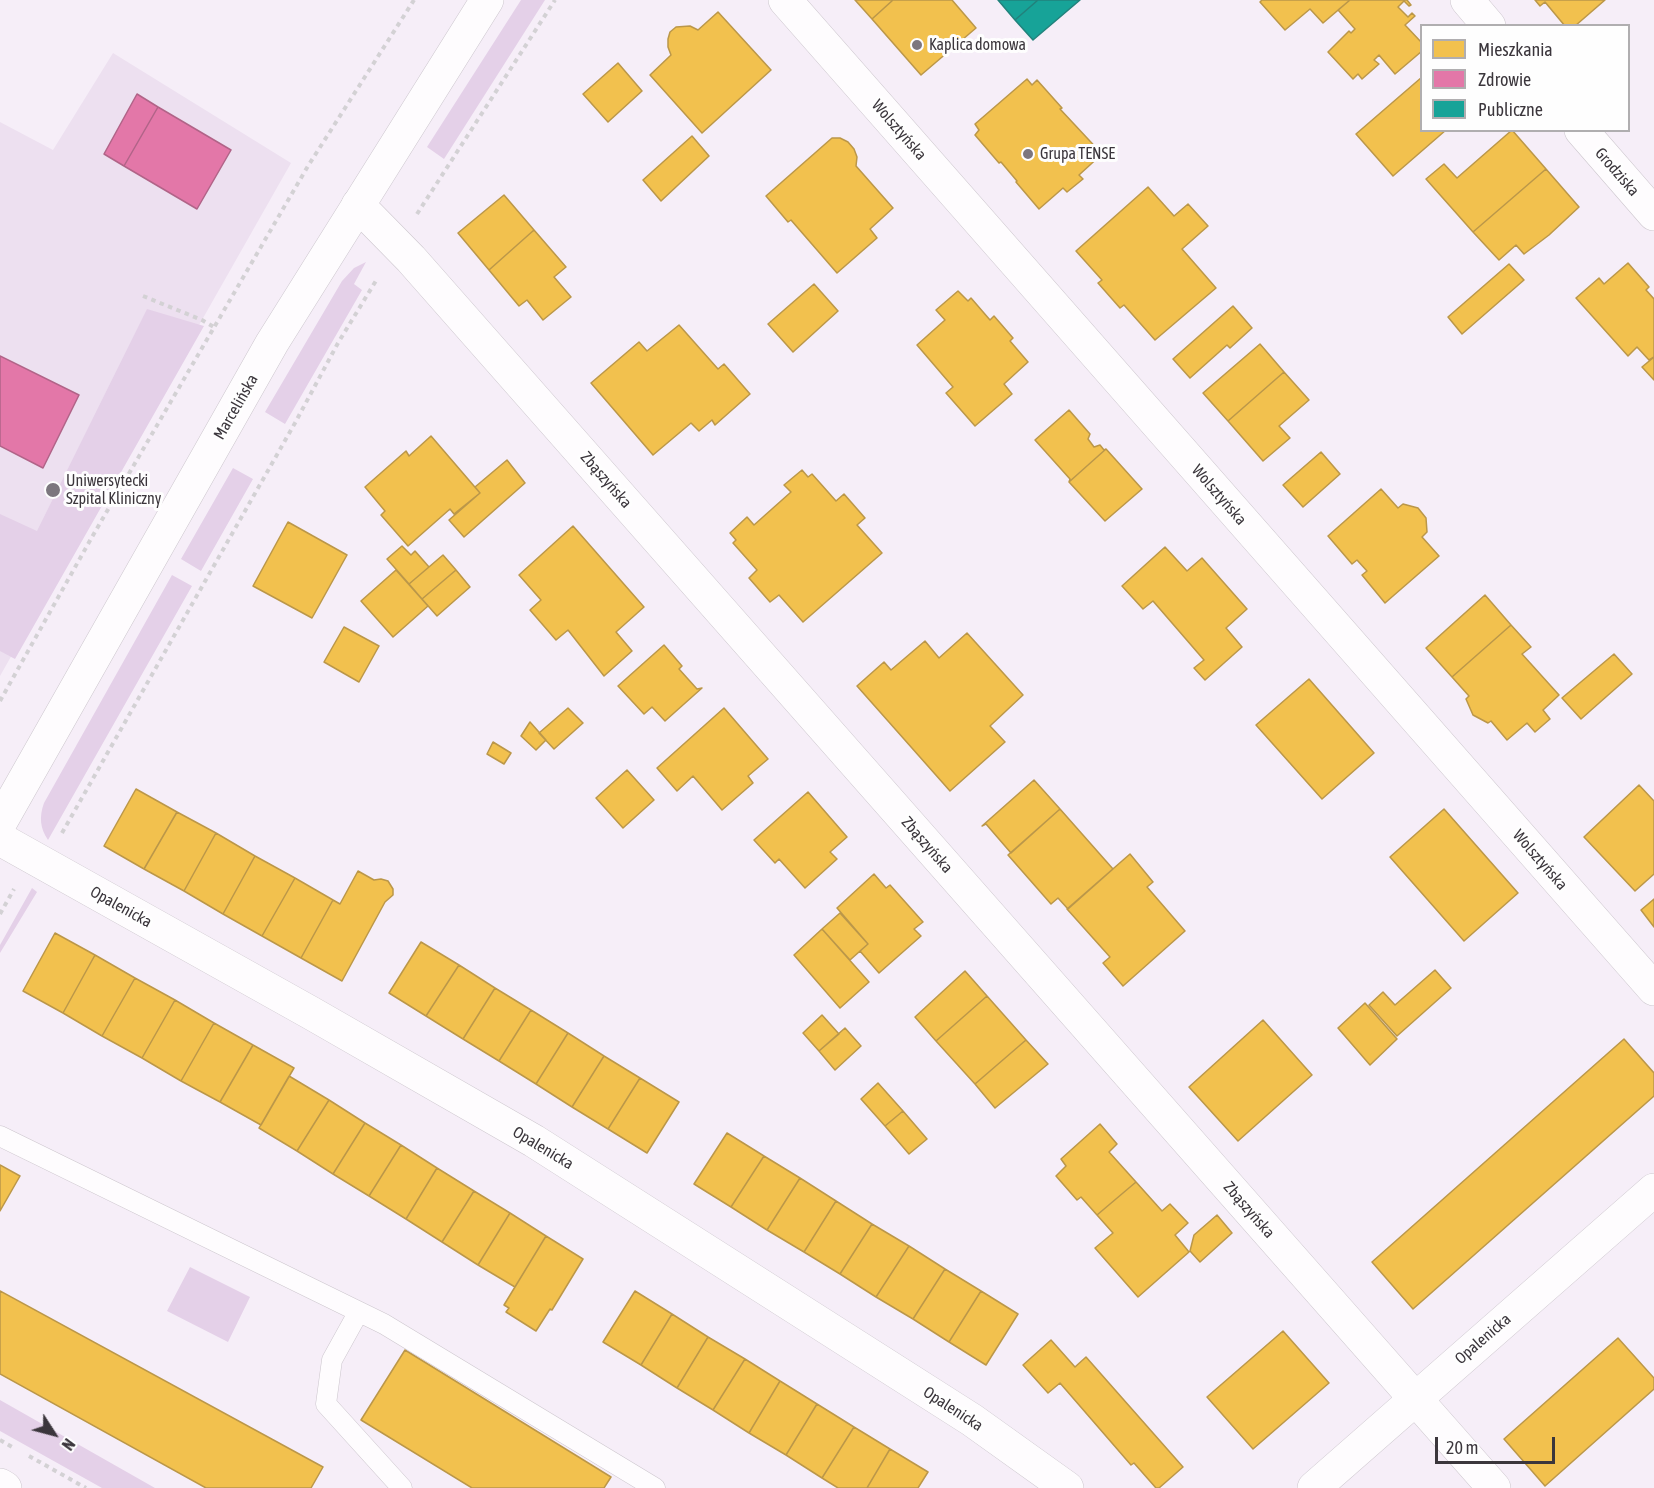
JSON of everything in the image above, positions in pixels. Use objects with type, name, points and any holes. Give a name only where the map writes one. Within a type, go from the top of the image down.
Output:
[{"type":"street","name":"Marcelińska","points":[[0,823],[272,343],[487,0]]},
{"type":"street","name":"Wolsztyńska","points":[[785,0],[1654,989]]},
{"type":"street","points":[[1467,0],[1487,24]]},
{"type":"street","name":"Grodziska","points":[[1583,132],[1654,214]]},
{"type":"street","name":"Zbąszyńska","points":[[358,205],[397,246],[1494,1488]]},
{"type":"street","name":"Opalenicka","points":[[0,839],[534,1141],[972,1420],[1067,1488]]},
{"type":"street","name":"Opalenicka","points":[[1314,1488],[1654,1190]]},
{"type":"street","points":[[0,1485],[5,1488]]},
{"type":"lane","points":[[0,1136],[384,1324],[655,1488]]},
{"type":"lane","points":[[358,1312],[332,1360],[326,1404],[402,1488]]},
{"type":"path","points":[[0,701],[92,537],[308,166],[414,0]]},
{"type":"path","points":[[0,914],[15,887],[53,846],[70,819],[338,343],[397,246],[555,0]]},
{"type":"path","points":[[143,296],[214,327]]},
{"type":"path","points":[[0,1440],[86,1488]]},
{"type":"shaded area","points":[[521,0],[545,0],[444,159],[427,147]]},
{"type":"shaded area","name":"Uniwersytecki Szpital Kliniczny","points":[[113,53],[291,163],[0,676],[0,122],[53,150]]},
{"type":"shaded area","points":[[366,262],[354,284],[362,290],[285,424],[265,412],[342,281],[354,268]]},
{"type":"shaded area","points":[[147,309],[204,326],[15,659],[0,651],[0,514],[37,531]]},
{"type":"shaded area","points":[[233,468],[253,479],[201,571],[181,559]]},
{"type":"shaded area","points":[[172,575],[192,586],[48,840],[41,822],[44,803]]},
{"type":"shaded area","points":[[32,888],[37,892],[0,953],[0,945]]},
{"type":"shaded area","points":[[190,1267],[250,1297],[228,1342],[167,1311]]},
{"type":"shaded area","points":[[0,1400],[155,1488],[102,1488],[0,1431]]},
{"type":"building: Mieszkania","points":[[855,0],[893,0],[872,19]]},
{"type":"building: Mieszkania","points":[[893,0],[952,0],[976,28],[921,75],[872,19]]},
{"type":"building: Mieszkania","points":[[1262,0],[1350,0],[1323,23],[1310,9],[1285,30],[1260,2]]},
{"type":"building: Mieszkania","points":[[1350,0],[1407,0],[1411,5],[1409,6],[1404,1],[1398,7],[1408,17],[1412,13],[1415,16],[1405,25],[1420,41],[1420,53],[1395,74],[1379,55],[1374,60],[1379,64],[1362,79],[1358,74],[1353,79],[1328,52],[1349,31],[1351,33],[1355,29],[1338,10]]},
{"type":"building: Mieszkania","points":[[1535,0],[1605,0],[1577,24],[1563,24],[1545,2],[1540,6]]},
{"type":"building: Mieszkania","points":[[718,12],[771,70],[702,133],[650,75],[671,55],[668,47],[670,32],[676,27],[690,26],[698,30]]},
{"type":"building: Mieszkania","points":[[618,63],[642,91],[608,122],[583,94]]},
{"type":"building: Mieszkania","points":[[1027,79],[1032,85],[1037,80],[1062,108],[1060,109],[1102,154],[1079,175],[1083,179],[1067,192],[1063,188],[1039,209],[1001,162],[999,163],[975,135],[979,130],[975,124]]},
{"type":"building: Mieszkania","points":[[1420,79],[1420,132],[1444,132],[1393,176],[1356,134]]},
{"type":"building: Mieszkania","points":[[1510,132],[1514,132],[1546,169],[1473,232],[1426,179],[1444,164],[1457,178]]},
{"type":"building: Mieszkania","points":[[692,136],[709,156],[661,201],[643,180]]},
{"type":"building: Mieszkania","points":[[832,138],[840,138],[848,142],[857,157],[856,166],[893,208],[870,229],[877,238],[837,273],[791,220],[788,222],[766,196]]},
{"type":"building: Mieszkania","points":[[1546,169],[1579,207],[1524,254],[1516,245],[1499,260],[1473,232]]},
{"type":"building: Mieszkania","points":[[1148,187],[1174,216],[1188,204],[1208,226],[1182,249],[1216,288],[1155,340],[1124,305],[1120,308],[1098,283],[1102,280],[1076,251]]},
{"type":"building: Mieszkania","points":[[504,195],[534,230],[489,270],[458,233]]},
{"type":"building: Mieszkania","points":[[534,230],[566,267],[554,277],[571,297],[543,320],[527,300],[519,306],[489,270]]},
{"type":"building: Mieszkania","points":[[1628,263],[1649,287],[1646,290],[1654,299],[1654,357],[1649,360],[1637,347],[1628,356],[1576,298],[1599,278],[1604,284]]},
{"type":"building: Mieszkania","points":[[1509,264],[1524,280],[1462,334],[1448,317]]},
{"type":"building: Mieszkania","points":[[814,284],[838,311],[793,352],[768,324]]},
{"type":"building: Mieszkania","points":[[958,291],[968,301],[971,298],[990,320],[994,316],[1013,338],[1010,341],[1028,362],[1004,384],[1012,394],[975,426],[946,393],[953,387],[917,345],[945,320],[936,310]]},
{"type":"building: Mieszkania","points":[[1233,306],[1252,328],[1230,348],[1227,345],[1190,378],[1173,359]]},
{"type":"building: Mieszkania","points":[[679,325],[718,369],[724,364],[750,394],[715,425],[712,420],[699,431],[691,423],[653,455],[591,383],[639,342],[647,351]]},
{"type":"building: Mieszkania","points":[[1260,344],[1284,372],[1228,421],[1203,393]]},
{"type":"building: Mieszkania","points":[[1654,357],[1654,380],[1642,367]]},
{"type":"building: Mieszkania","points":[[1284,372],[1309,400],[1279,426],[1290,438],[1263,461],[1228,421]]},
{"type":"building: Mieszkania","points":[[1069,410],[1090,434],[1088,439],[1094,447],[1100,445],[1104,450],[1106,449],[1069,482],[1070,479],[1035,440]]},
{"type":"building: Mieszkania","points":[[431,436],[480,493],[454,514],[450,509],[408,546],[381,515],[385,511],[365,487],[406,451],[409,456]]},
{"type":"building: Mieszkania","points":[[1106,449],[1142,489],[1105,521],[1069,482]]},
{"type":"building: Mieszkania","points":[[1321,452],[1340,474],[1303,507],[1283,485]]},
{"type":"building: Mieszkania","points":[[507,460],[525,483],[464,537],[449,520],[480,493],[475,487]]},
{"type":"building: Mieszkania","points":[[802,470],[808,477],[812,474],[836,501],[844,494],[865,518],[857,525],[882,553],[803,622],[779,595],[770,602],[749,578],[757,570],[733,543],[736,540],[730,533],[747,517],[754,525],[791,492],[784,485]]},
{"type":"building: Mieszkania","points":[[1381,489],[1398,508],[1403,504],[1418,508],[1426,518],[1427,532],[1422,537],[1439,556],[1385,603],[1362,575],[1367,571],[1357,560],[1352,564],[1328,536]]},
{"type":"building: Mieszkania","points":[[288,522],[347,555],[312,618],[253,586]]},
{"type":"building: Mieszkania","points":[[573,526],[644,607],[616,632],[632,651],[604,676],[568,630],[556,640],[530,610],[541,600],[519,575]]},
{"type":"building: Mieszkania","points":[[402,546],[411,555],[415,551],[429,567],[409,584],[387,559]]},
{"type":"building: Mieszkania","points":[[1165,547],[1187,571],[1202,558],[1247,609],[1226,628],[1242,647],[1205,680],[1194,668],[1204,660],[1153,601],[1143,609],[1122,586]]},
{"type":"building: Mieszkania","points":[[443,555],[456,570],[422,599],[409,584]]},
{"type":"building: Mieszkania","points":[[396,570],[428,606],[393,637],[361,601]]},
{"type":"building: Mieszkania","points":[[456,570],[470,587],[437,616],[422,599]]},
{"type":"building: Mieszkania","points":[[1485,595],[1511,625],[1452,677],[1426,648]]},
{"type":"building: Mieszkania","points":[[1511,625],[1531,647],[1522,654],[1559,695],[1543,710],[1550,719],[1535,732],[1527,723],[1507,740],[1491,721],[1488,723],[1473,715],[1466,699],[1469,696],[1452,677]]},
{"type":"building: Mieszkania","points":[[344,627],[379,646],[359,682],[324,662]]},
{"type":"building: Mieszkania","points":[[967,633],[1023,695],[990,726],[1005,742],[950,791],[857,686],[884,662],[891,670],[925,641],[939,658]]},
{"type":"building: Mieszkania","points":[[664,645],[682,666],[679,669],[697,689],[702,688],[665,721],[652,707],[644,714],[618,686]]},
{"type":"building: Mieszkania","points":[[1614,654],[1632,674],[1581,719],[1562,698]]},
{"type":"building: Mieszkania","points":[[1309,679],[1374,753],[1322,799],[1256,725]]},
{"type":"building: Mieszkania","points":[[568,708],[583,723],[554,749],[539,733]]},
{"type":"building: Mieszkania","points":[[724,708],[768,759],[748,776],[753,783],[722,810],[693,776],[677,791],[657,768]]},
{"type":"building: Mieszkania","points":[[530,722],[546,740],[536,750],[521,736]]},
{"type":"building: Mieszkania","points":[[493,742],[511,753],[504,764],[487,754]]},
{"type":"building: Mieszkania","points":[[627,770],[654,800],[623,828],[596,798]]},
{"type":"building: Mieszkania","points":[[1034,780],[1060,809],[1011,853],[986,824],[982,826]]},
{"type":"building: Mieszkania","points":[[1639,785],[1654,801],[1654,874],[1635,891],[1584,837]]},
{"type":"building: Mieszkania","points":[[136,789],[177,812],[144,869],[104,846]]},
{"type":"building: Mieszkania","points":[[808,792],[847,837],[830,852],[837,859],[805,888],[779,859],[775,863],[754,840]]},
{"type":"building: Mieszkania","points":[[1060,809],[1113,869],[1068,909],[1058,898],[1051,904],[1008,855]]},
{"type":"building: Mieszkania","points":[[1444,809],[1518,893],[1464,941],[1390,857]]},
{"type":"building: Mieszkania","points":[[177,812],[216,833],[184,891],[144,869]]},
{"type":"building: Mieszkania","points":[[216,833],[255,856],[223,914],[184,891]]},
{"type":"building: Mieszkania","points":[[1130,854],[1153,882],[1147,887],[1185,931],[1123,986],[1103,963],[1110,957],[1067,909]]},
{"type":"building: Mieszkania","points":[[255,856],[295,878],[262,936],[223,914]]},
{"type":"building: Mieszkania","points":[[358,871],[374,880],[388,881],[393,889],[393,895],[385,902],[342,981],[301,958],[333,900],[340,904]]},
{"type":"building: Mieszkania","points":[[874,874],[886,888],[890,885],[923,922],[914,929],[921,936],[879,973],[860,951],[868,944],[837,908]]},
{"type":"building: Mieszkania","points":[[295,878],[333,900],[301,958],[262,936]]},
{"type":"building: Mieszkania","points":[[1654,899],[1654,927],[1641,910]]},
{"type":"building: Mieszkania","points":[[840,913],[868,944],[850,960],[822,929]]},
{"type":"building: Mieszkania","points":[[822,929],[869,982],[840,1008],[794,955]]},
{"type":"building: Mieszkania","points":[[55,933],[95,955],[63,1013],[23,991]]},
{"type":"building: Mieszkania","points":[[421,942],[459,965],[426,1016],[389,993]]},
{"type":"building: Mieszkania","points":[[95,955],[135,978],[102,1036],[63,1013]]},
{"type":"building: Mieszkania","points":[[459,965],[495,988],[463,1039],[426,1016]]},
{"type":"building: Mieszkania","points":[[1435,970],[1451,988],[1397,1036],[1369,1005],[1383,992],[1395,1005]]},
{"type":"building: Mieszkania","points":[[965,971],[987,996],[936,1041],[915,1017]]},
{"type":"building: Mieszkania","points":[[135,978],[175,1000],[142,1058],[102,1036]]},
{"type":"building: Mieszkania","points":[[495,988],[531,1010],[499,1061],[463,1039]]},
{"type":"building: Mieszkania","points":[[987,996],[1026,1040],[975,1084],[936,1041]]},
{"type":"building: Mieszkania","points":[[175,1000],[214,1023],[181,1081],[142,1058]]},
{"type":"building: Mieszkania","points":[[1365,1003],[1397,1039],[1370,1065],[1338,1028]]},
{"type":"building: Mieszkania","points":[[531,1010],[568,1033],[536,1084],[499,1061]]},
{"type":"building: Mieszkania","points":[[822,1015],[839,1034],[819,1051],[803,1033]]},
{"type":"building: Mieszkania","points":[[1263,1020],[1312,1075],[1238,1141],[1189,1087]]},
{"type":"building: Mieszkania","points":[[214,1023],[253,1045],[220,1102],[181,1081]]},
{"type":"building: Mieszkania","points":[[845,1028],[861,1046],[835,1070],[819,1051]]},
{"type":"building: Mieszkania","points":[[568,1033],[604,1056],[572,1107],[536,1084]]},
{"type":"building: Mieszkania","points":[[1624,1039],[1654,1073],[1654,1096],[1413,1309],[1372,1262]]},
{"type":"building: Mieszkania","points":[[1026,1040],[1048,1064],[995,1108],[975,1084]]},
{"type":"building: Mieszkania","points":[[253,1045],[294,1068],[261,1125],[220,1102]]},
{"type":"building: Mieszkania","points":[[604,1056],[640,1078],[608,1129],[572,1107]]},
{"type":"building: Mieszkania","points":[[289,1076],[329,1100],[297,1151],[259,1128]]},
{"type":"building: Mieszkania","points":[[640,1078],[679,1102],[647,1153],[608,1129]]},
{"type":"building: Mieszkania","points":[[878,1083],[903,1111],[885,1126],[861,1099]]},
{"type":"building: Mieszkania","points":[[329,1100],[365,1123],[333,1174],[297,1151]]},
{"type":"building: Mieszkania","points":[[903,1111],[927,1139],[909,1154],[885,1126]]},
{"type":"building: Mieszkania","points":[[365,1123],[401,1145],[369,1196],[333,1174]]},
{"type":"building: Mieszkania","points":[[1100,1124],[1117,1144],[1109,1152],[1136,1182],[1097,1215],[1081,1197],[1077,1200],[1056,1176],[1066,1166],[1061,1159]]},
{"type":"building: Mieszkania","points":[[727,1133],[764,1156],[731,1207],[694,1184]]},
{"type":"building: Mieszkania","points":[[401,1145],[437,1168],[406,1219],[369,1196]]},
{"type":"building: Mieszkania","points":[[764,1156],[800,1178],[767,1230],[731,1207]]},
{"type":"building: Mieszkania","points":[[0,1165],[20,1176],[0,1211]]},
{"type":"building: Mieszkania","points":[[437,1168],[474,1191],[442,1242],[406,1219]]},
{"type":"building: Mieszkania","points":[[800,1178],[836,1201],[804,1252],[767,1230]]},
{"type":"building: Mieszkania","points":[[1136,1182],[1162,1211],[1170,1204],[1188,1223],[1175,1235],[1189,1252],[1138,1297],[1095,1248],[1113,1233],[1097,1215]]},
{"type":"building: Mieszkania","points":[[474,1191],[510,1213],[478,1265],[442,1242]]},
{"type":"building: Mieszkania","points":[[836,1201],[872,1224],[840,1274],[804,1252]]},
{"type":"building: Mieszkania","points":[[510,1213],[546,1236],[515,1287],[478,1265]]},
{"type":"building: Mieszkania","points":[[1217,1215],[1232,1233],[1200,1262],[1190,1251],[1194,1235]]},
{"type":"building: Mieszkania","points":[[872,1224],[909,1246],[876,1297],[840,1274]]},
{"type":"building: Mieszkania","points":[[546,1236],[583,1259],[552,1310],[550,1309],[536,1331],[506,1312],[509,1308],[504,1305]]},
{"type":"building: Mieszkania","points":[[909,1246],[945,1269],[913,1319],[876,1297]]},
{"type":"building: Mieszkania","points":[[945,1269],[981,1291],[949,1342],[913,1319]]},
{"type":"building: Mieszkania","points":[[0,1291],[323,1467],[311,1488],[206,1488],[0,1374]]},
{"type":"building: Mieszkania","points":[[635,1291],[672,1314],[641,1365],[603,1342]]},
{"type":"building: Mieszkania","points":[[981,1291],[1018,1314],[986,1365],[949,1342]]},
{"type":"building: Mieszkania","points":[[672,1314],[708,1337],[677,1388],[641,1365]]},
{"type":"building: Mieszkania","points":[[1283,1331],[1329,1383],[1253,1449],[1207,1397]]},
{"type":"building: Mieszkania","points":[[708,1337],[745,1359],[713,1410],[677,1388]]},
{"type":"building: Mieszkania","points":[[1618,1338],[1654,1378],[1654,1389],[1545,1486],[1504,1439]]},
{"type":"building: Mieszkania","points":[[1051,1340],[1075,1367],[1086,1357],[1183,1467],[1159,1488],[1156,1488],[1134,1463],[1131,1465],[1060,1383],[1048,1393],[1023,1365]]},
{"type":"building: Mieszkania","points":[[405,1350],[611,1477],[604,1488],[472,1488],[361,1420]]},
{"type":"building: Mieszkania","points":[[745,1359],[780,1381],[749,1433],[713,1410]]},
{"type":"building: Mieszkania","points":[[780,1381],[817,1404],[786,1455],[749,1433]]},
{"type":"building: Mieszkania","points":[[817,1404],[854,1427],[822,1478],[786,1455]]},
{"type":"building: Mieszkania","points":[[854,1427],[890,1449],[867,1488],[838,1488],[822,1478]]},
{"type":"building: Mieszkania","points":[[890,1449],[928,1472],[918,1488],[867,1488]]},
{"type":"building: Zdrowie","points":[[137,94],[158,107],[124,166],[104,154]]},
{"type":"building: Zdrowie","points":[[158,107],[231,150],[197,209],[124,166]]},
{"type":"building: Zdrowie","points":[[0,356],[79,395],[43,468],[0,446]]},
{"type":"building: Publiczne","points":[[998,0],[1038,0],[1015,20]]},
{"type":"building: Publiczne","points":[[1038,0],[1080,0],[1033,40],[1015,20]]},
{"type":"place","name":"Kaplica domowa","points":[[917,45]]},
{"type":"place","name":"Grupa TENSE","points":[[1028,154]]},
{"type":"place","name":"Uniwersytecki Szpital Kliniczny","points":[[53,490]]}]
